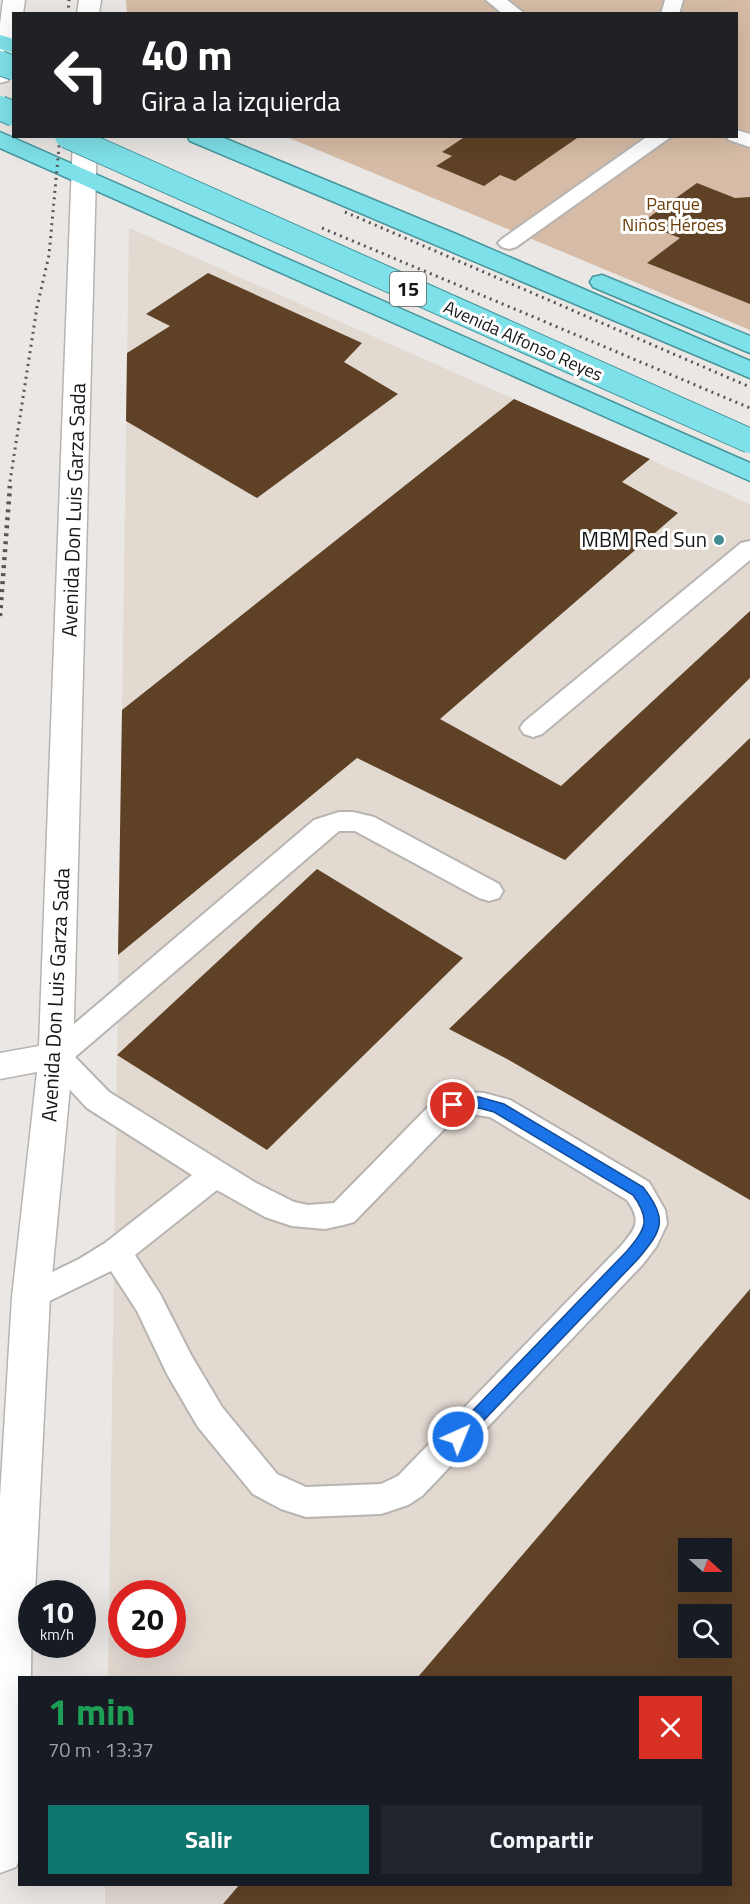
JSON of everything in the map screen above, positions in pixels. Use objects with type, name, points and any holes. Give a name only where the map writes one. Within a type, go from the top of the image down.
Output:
[{"type":"highway","points":[[4,49],[12,64]]},
{"type":"highway","name":"Avenida Alfonso Reyes","points":[[71,138],[750,441]]},
{"type":"highway","points":[[203,138],[447,239],[750,370]]},
{"type":"highway","points":[[263,138],[750,345]]},
{"type":"highway","points":[[0,139],[750,473]]},
{"type":"street","points":[[0,76],[14,0]]},
{"type":"street","name":"Avenida Don Luis Garza Sada","points":[[0,1852],[31,1297],[56,1056],[85,138]]},
{"type":"street","points":[[0,1066],[56,1056]]},
{"type":"lane","points":[[495,0],[513,12]]},
{"type":"lane","points":[[509,243],[659,138]]},
{"type":"lane","points":[[533,728],[750,549]]},
{"type":"lane","points":[[116,1252],[149,1303],[179,1364],[210,1417],[265,1484],[293,1499],[306,1502],[363,1500],[396,1495],[410,1486],[649,1235],[652,1221],[651,1208],[638,1191],[499,1108],[479,1102],[453,1105],[443,1111],[343,1213],[326,1219],[295,1216],[274,1208],[215,1174],[98,1100],[56,1056],[324,827],[333,823],[348,820],[364,824],[489,891]]},
{"type":"lane","points":[[31,1297],[90,1269],[116,1252],[215,1174]]},
{"type":"shaded area","points":[[129,228],[750,504],[750,1904],[105,1904],[105,1886],[732,1886],[732,1676],[108,1676],[108,1658],[186,1658],[186,1580],[109,1580]]},
{"type":"green space","name":"Parque Niños Héroes","points":[[126,0],[750,0],[750,330],[289,138],[738,138],[738,12],[127,12]]},
{"type":"building","points":[[463,138],[577,138],[515,181],[500,175],[484,186],[436,166],[452,156],[442,152]]},
{"type":"building","points":[[697,183],[735,198],[750,197],[750,304],[647,263],[680,238],[641,223]]},
{"type":"building","points":[[208,273],[362,343],[344,362],[398,394],[257,498],[126,421],[127,353],[170,326],[146,314]]},
{"type":"building","points":[[514,399],[650,459],[622,482],[678,513],[440,719],[561,786],[750,611],[750,678],[565,860],[357,758],[118,955],[122,710]]},
{"type":"building","points":[[750,738],[750,1200],[507,1059],[449,1029]]},
{"type":"building","points":[[317,869],[463,958],[267,1150],[117,1055]]},
{"type":"building","points":[[750,1289],[750,1904],[223,1904],[238,1886],[732,1886],[732,1676],[419,1676]]},
{"type":"railway","points":[[68,12],[69,0]]},
{"type":"railway","points":[[9,488],[37,307],[49,255],[60,138]]},
{"type":"railway","points":[[345,212],[750,387]]},
{"type":"railway","points":[[322,228],[750,408]]},
{"type":"railway","points":[[0,616],[10,486]]},
{"type":"place","name":"MBM Red Sun","points":[[719,540]]},
{"type":"route","points":[[453,1105],[479,1102],[499,1108],[638,1191],[651,1208],[652,1221],[649,1235],[632,1255],[458,1437]]}]
